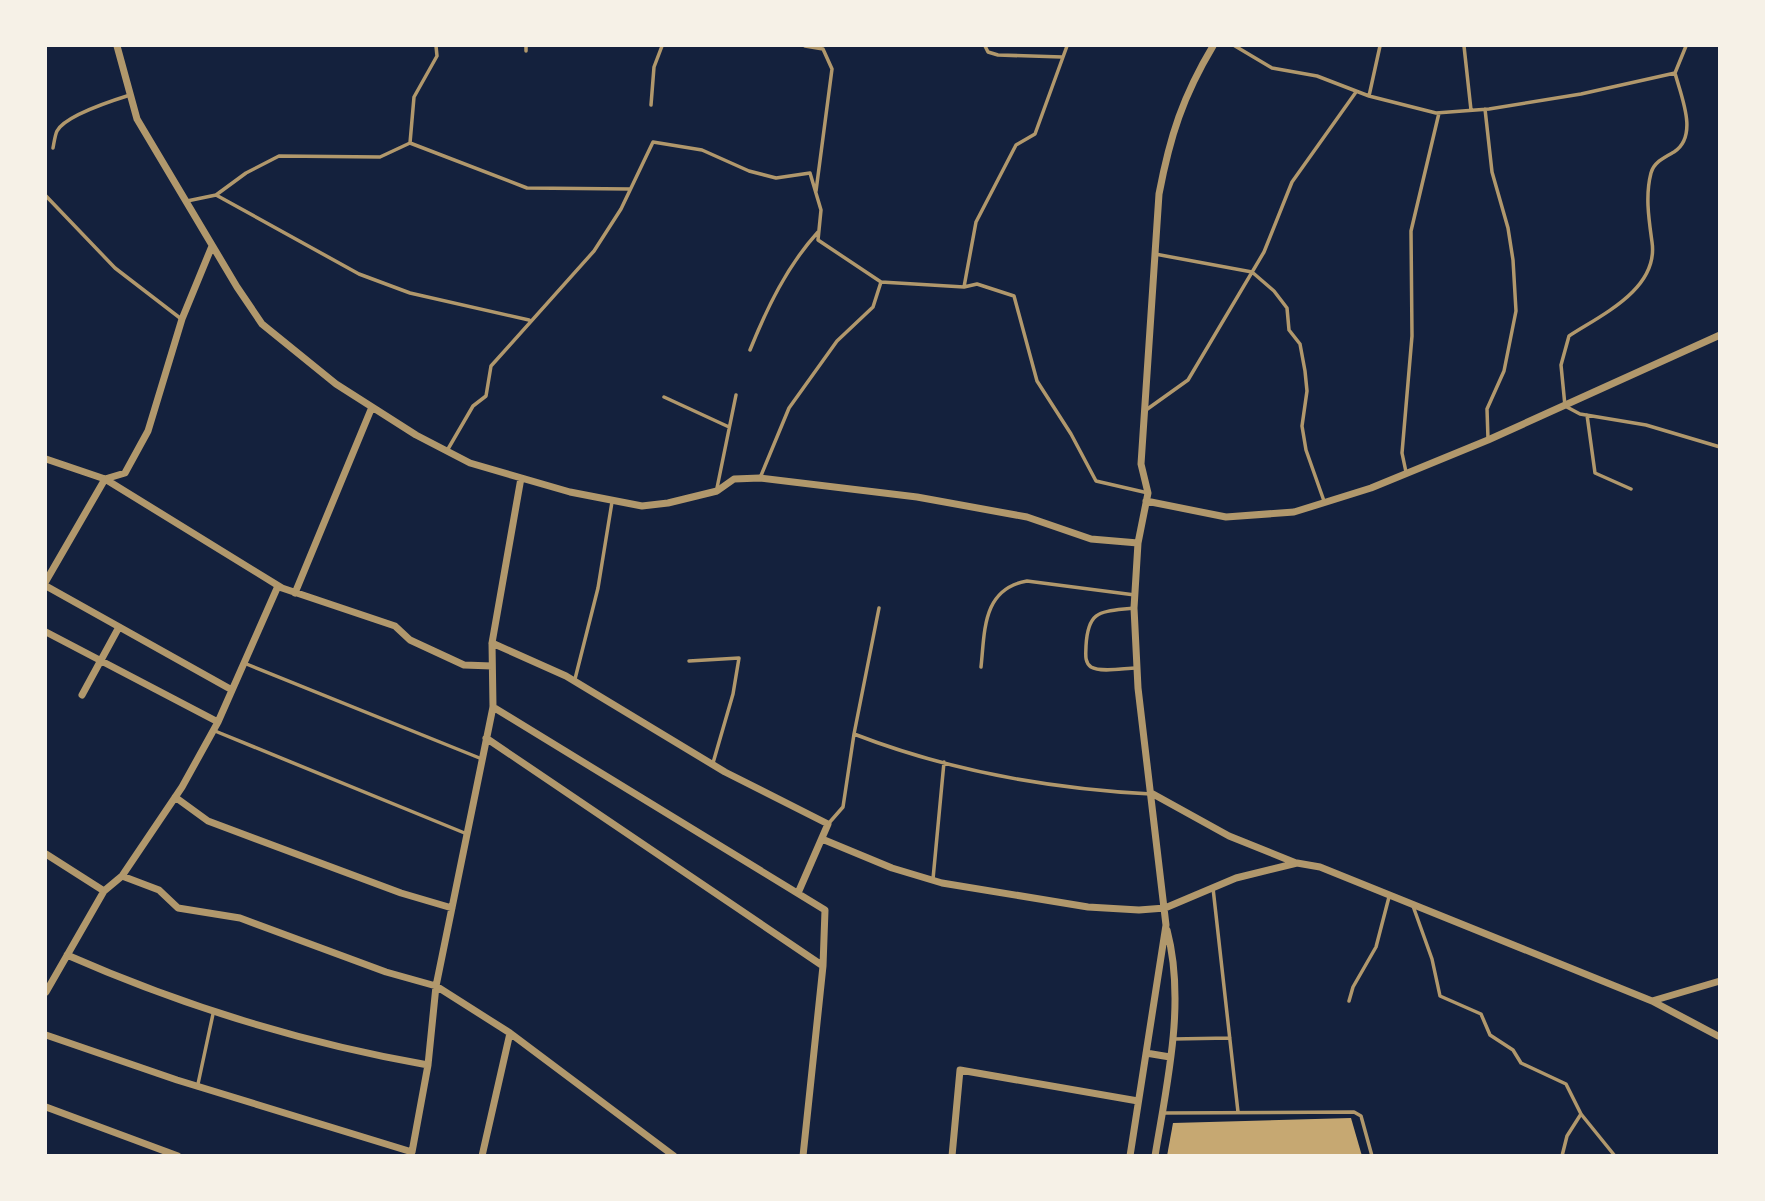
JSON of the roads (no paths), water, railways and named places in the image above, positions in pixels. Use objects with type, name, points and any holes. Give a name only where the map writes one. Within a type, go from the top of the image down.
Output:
[{"type":"street","points":[[117,46],[137,119],[262,324],[336,384],[470,463],[521,478],[642,506],[668,503],[717,491],[734,479],[760,478],[917,496],[1027,517],[1091,540],[1138,543]]},
{"type":"street","points":[[1155,1156],[1173,1039],[1175,958],[1166,926],[1137,668],[1134,608],[1138,543],[1147,497],[1140,464],[1159,194],[1166,155],[1188,87],[1213,46]]},
{"type":"street","points":[[212,246],[182,319],[149,431],[125,473],[105,479],[46,583],[232,690]]},
{"type":"street","points":[[1147,497],[1226,517],[1294,512],[1407,474],[1720,335]]},
{"type":"street","points":[[295,593],[372,407]]},
{"type":"street","points":[[46,459],[105,479],[278,586],[395,626],[410,640],[464,665],[492,666]]},
{"type":"street","points":[[46,1035],[197,1086],[411,1152],[428,1065],[436,986],[493,707],[492,643],[521,478]]},
{"type":"street","points":[[46,992],[104,891],[122,876],[175,797],[218,722],[278,586]]},
{"type":"street","points":[[82,695],[119,627]]},
{"type":"street","points":[[46,632],[218,722]]},
{"type":"street","points":[[492,643],[574,681],[713,765],[828,824],[798,893]]},
{"type":"street","points":[[493,707],[825,910],[823,966],[803,1156]]},
{"type":"street","points":[[486,738],[823,966]]},
{"type":"street","points":[[1153,794],[1230,836],[1297,863],[1320,867],[1652,1001],[1720,1037]]},
{"type":"street","points":[[175,797],[208,821],[401,893],[452,908]]},
{"type":"street","points":[[821,839],[892,868],[933,880],[992,894],[1088,907],[1165,908],[1236,878],[1297,863]]},
{"type":"street","points":[[46,854],[104,891]]},
{"type":"street","points":[[122,876],[159,890],[178,908],[240,918],[386,972],[436,986],[510,1034],[674,1156]]},
{"type":"street","points":[[1129,1156],[1152,1027],[1154,984],[1166,926]]},
{"type":"street","points":[[67,955],[139,987],[214,1013],[366,1054],[428,1065]]},
{"type":"street","points":[[1652,1001],[1720,981]]},
{"type":"street","points":[[482,1156],[510,1034]]},
{"type":"street","points":[[1146,1053],[1170,1057]]},
{"type":"street","points":[[952,1156],[960,1070],[1138,1101]]},
{"type":"street","points":[[46,1107],[178,1156]]},
{"type":"lane","points":[[410,143],[414,97],[437,56],[436,46]]},
{"type":"lane","points":[[651,105],[654,66],[662,46]]},
{"type":"lane","points":[[805,46],[823,49],[832,69],[816,193]]},
{"type":"lane","points":[[985,46],[988,52],[998,55],[1062,57]]},
{"type":"lane","points":[[964,287],[976,222],[1016,145],[1035,134],[1067,46]]},
{"type":"lane","points":[[1235,46],[1272,68],[1317,76],[1369,96],[1439,112],[1485,109],[1581,94],[1675,73]]},
{"type":"lane","points":[[1369,96],[1380,46]]},
{"type":"lane","points":[[1464,46],[1471,110]]},
{"type":"lane","points":[[1685,46],[1675,73],[1687,134],[1684,144],[1657,163],[1652,172],[1647,230],[1653,247],[1645,281],[1569,336],[1561,365],[1565,406],[1587,415],[1646,425],[1720,447]]},
{"type":"lane","points":[[1144,412],[1188,380],[1264,252],[1292,182],[1356,92]]},
{"type":"lane","points":[[53,148],[57,131],[64,124],[96,107],[130,95]]},
{"type":"lane","points":[[1485,109],[1492,172],[1512,250],[1516,310],[1504,371],[1488,409],[1488,440]]},
{"type":"lane","points":[[1407,474],[1402,453],[1412,336],[1411,231],[1439,112]]},
{"type":"lane","points":[[447,451],[473,406],[486,396],[491,366],[594,251],[630,189],[653,142],[702,150],[748,171],[776,178],[810,173],[821,210],[818,240],[881,282],[964,287],[977,284],[1014,296],[1037,381],[1071,434],[1096,481],[1147,497]]},
{"type":"lane","points":[[185,201],[216,195],[246,173],[279,156],[380,157],[410,143],[527,188],[630,189]]},
{"type":"lane","points":[[216,195],[359,274],[410,293],[530,320]]},
{"type":"lane","points":[[46,196],[115,268],[182,319]]},
{"type":"lane","points":[[750,350],[763,317],[794,258],[819,231]]},
{"type":"lane","points":[[1155,254],[1252,272],[1275,291],[1287,308],[1289,330],[1300,344],[1307,391],[1302,426],[1312,474],[1324,502]]},
{"type":"lane","points":[[760,478],[789,408],[837,341],[873,307],[881,282]]},
{"type":"lane","points":[[717,491],[736,395]]},
{"type":"lane","points":[[664,397],[729,427]]},
{"type":"lane","points":[[1587,415],[1595,473],[1631,489]]},
{"type":"lane","points":[[574,681],[598,588],[612,500]]},
{"type":"lane","points":[[981,667],[987,611],[1000,592],[1017,583],[1027,581],[1135,595]]},
{"type":"lane","points":[[828,824],[843,807],[854,734],[879,608]]},
{"type":"lane","points":[[1134,608],[1101,612],[1091,619],[1087,625],[1086,659],[1091,667],[1099,669],[1137,668]]},
{"type":"lane","points":[[689,661],[739,658],[733,694],[713,765]]},
{"type":"lane","points":[[244,663],[482,759]]},
{"type":"lane","points":[[213,730],[467,834]]},
{"type":"lane","points":[[854,734],[908,755],[1087,791],[1153,794]]},
{"type":"lane","points":[[933,880],[944,762]]},
{"type":"lane","points":[[1213,888],[1238,1112]]},
{"type":"lane","points":[[1349,1001],[1353,987],[1376,947],[1390,895]]},
{"type":"lane","points":[[1412,904],[1432,959],[1440,996],[1481,1014],[1490,1035],[1513,1050],[1521,1063],[1566,1084],[1581,1114],[1615,1156]]},
{"type":"lane","points":[[197,1086],[214,1013]]},
{"type":"lane","points":[[1173,1039],[1230,1038]]},
{"type":"lane","points":[[1162,1113],[1354,1112],[1361,1116],[1372,1156]]},
{"type":"lane","points":[[1562,1156],[1567,1136],[1581,1114]]}]
